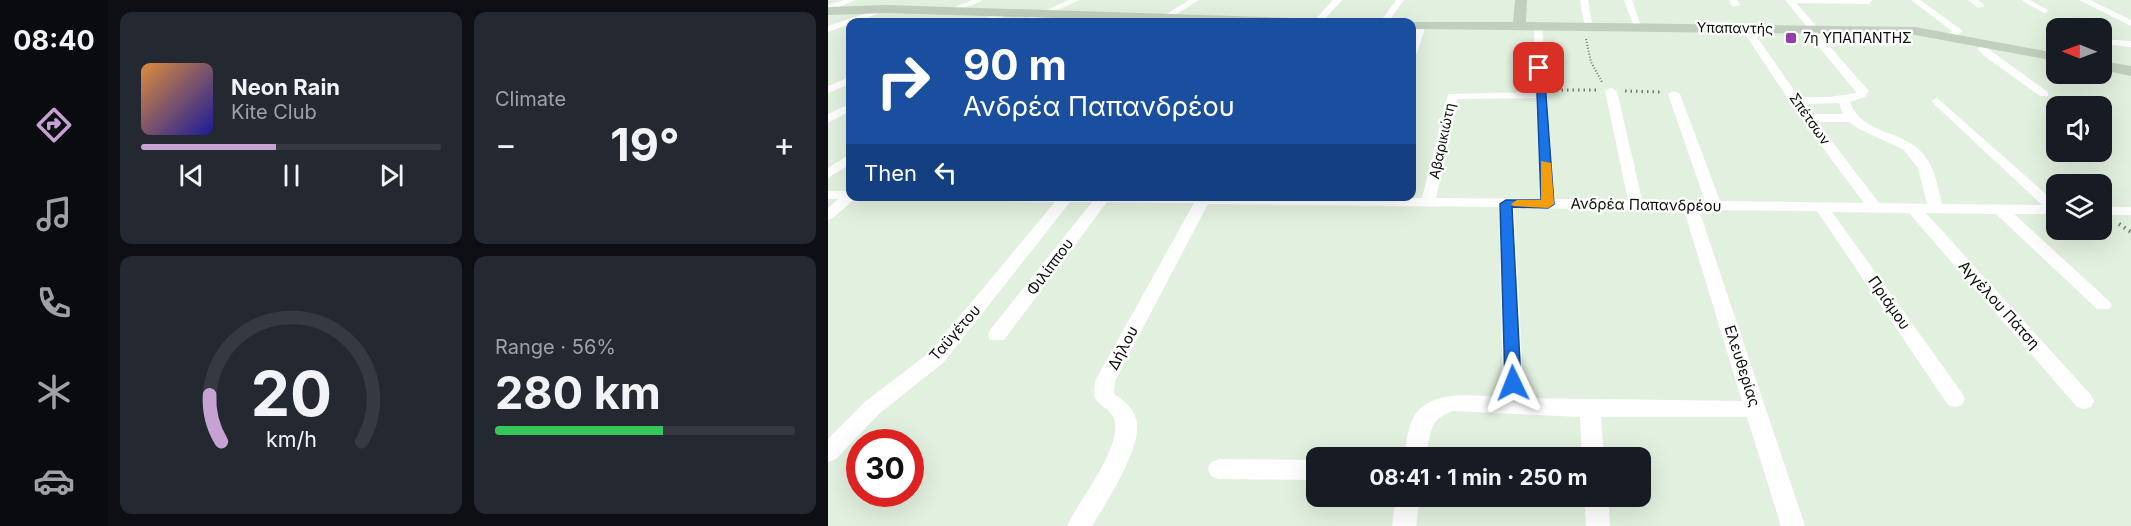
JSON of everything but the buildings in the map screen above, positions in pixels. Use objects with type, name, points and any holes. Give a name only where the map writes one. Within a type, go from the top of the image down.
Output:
[{"type":"street","points":[[828,9],[852,0]]},
{"type":"street","points":[[1034,18],[1076,0]]},
{"type":"street","points":[[1165,18],[1196,0]]},
{"type":"street","points":[[1321,18],[1338,0]]},
{"type":"street","points":[[1387,18],[1400,0]]},
{"type":"street","points":[[1519,26],[1521,0]]},
{"type":"street","points":[[1584,0],[1585,27]]},
{"type":"street","points":[[1628,0],[1640,27]]},
{"type":"street","points":[[1789,0],[1869,0]]},
{"type":"street","points":[[1789,0],[1814,29],[1817,39],[1863,91],[1861,95],[1843,99],[1797,100]]},
{"type":"street","points":[[1915,0],[1958,31],[1950,36]]},
{"type":"street","points":[[1972,0],[1981,6]]},
{"type":"street","points":[[2083,0],[2131,23]]},
{"type":"street","points":[[828,9],[888,9],[1123,18]]},
{"type":"street","points":[[861,18],[888,9]]},
{"type":"street","points":[[992,18],[1006,13]]},
{"type":"street","points":[[828,29],[846,23]]},
{"type":"street","name":"Υπαπαντής","points":[[1416,25],[1915,31],[2046,55]]},
{"type":"street","points":[[1537,27],[1548,204]]},
{"type":"street","name":"Σπέτσων","points":[[1746,28],[1797,100],[1807,118],[1875,208]]},
{"type":"street","points":[[2115,43],[2131,44]]},
{"type":"street","points":[[1987,44],[1983,49],[1987,53],[2044,94]]},
{"type":"street","points":[[2112,68],[2131,71]]},
{"type":"street","points":[[828,90],[846,82]]},
{"type":"street","points":[[1611,91],[1636,205]]},
{"type":"street","points":[[1674,94],[1714,206]]},
{"type":"street","name":"Αβαρικιώτη","points":[[1428,203],[1450,98],[1457,95],[1541,95]]},
{"type":"street","points":[[1843,99],[1845,111],[1850,118],[1913,151],[1926,170],[1936,209]]},
{"type":"street","points":[[1937,101],[2046,201]]},
{"type":"street","points":[[828,119],[846,109]]},
{"type":"street","points":[[1807,118],[1850,118]]},
{"type":"street","points":[[828,174],[846,161]]},
{"type":"street","points":[[828,195],[846,196]]},
{"type":"street","points":[[828,215],[846,200]]},
{"type":"street","name":"Ταϋγέτου","points":[[828,453],[873,407],[936,358],[1064,201]]},
{"type":"street","name":"Φιλίππου","points":[[997,335],[1100,201]]},
{"type":"street","name":"Δήλου","points":[[1080,526],[1123,446],[1128,426],[1123,412],[1104,397],[1105,381],[1202,201]]},
{"type":"street","name":"Ανδρέα Παπανδρέου","points":[[1350,201],[2046,210]]},
{"type":"street","points":[[1506,204],[1514,406]]},
{"type":"street","name":"Ελευθερίας","points":[[1690,206],[1793,526]]},
{"type":"street","name":"Πριάμου","points":[[1822,208],[1955,399]]},
{"type":"street","name":"Αγγέλου Πάτση","points":[[1914,209],[2084,401]]},
{"type":"street","points":[[2001,210],[2103,304]]},
{"type":"street","points":[[2112,211],[2131,211]]},
{"type":"street","points":[[1417,447],[1423,418],[1434,407],[1454,403],[1590,409],[1756,409]]},
{"type":"street","points":[[1590,409],[1592,447]]},
{"type":"street","points":[[1219,469],[1306,470]]},
{"type":"street","points":[[1404,526],[1407,507]]},
{"type":"street","points":[[1597,507],[1598,526]]},
{"type":"lane","points":[[949,11],[979,0]]},
{"type":"lane","points":[[2025,0],[2045,11]]},
{"type":"path","points":[[1585,27],[1597,75],[1611,91]]},
{"type":"slow traffic","points":[[1517,204],[1548,204],[1545,163]]},
{"type":"place","name":"7η ΥΠΑΠΑΝΤΗΣ","points":[[1791,38]]},
{"type":"route","points":[[1513,383],[1506,204],[1548,204],[1539,68]]}]
